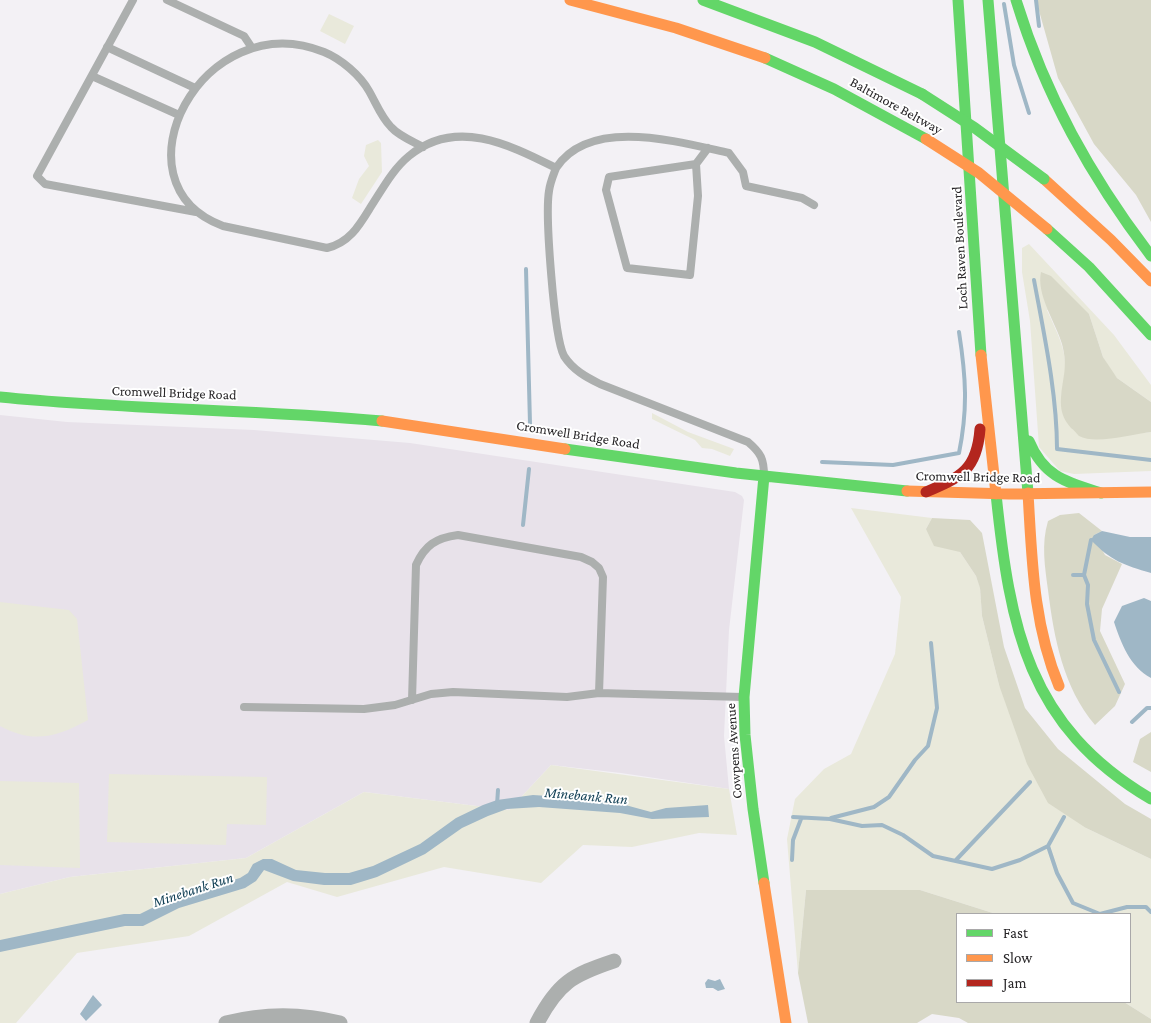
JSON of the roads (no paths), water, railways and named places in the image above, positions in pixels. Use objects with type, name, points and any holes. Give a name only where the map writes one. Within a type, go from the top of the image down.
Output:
[{"type":"main road","name":"Baltimore Beltway","points":[[570,0],[668,26],[740,48],[802,74],[869,106],[979,173],[1089,266],[1151,335]]},
{"type":"main road","name":"Baltimore Beltway","points":[[703,0],[752,16],[816,41],[881,71],[922,94],[983,134],[1044,179],[1111,240],[1151,281]]},
{"type":"main road","name":"Loch Raven Boulevard","points":[[958,0],[971,176],[982,368],[1009,594],[1026,653],[1044,694],[1060,720],[1091,756],[1112,774],[1151,799]]},
{"type":"main road","points":[[988,0],[1024,428],[1036,612],[1049,664],[1066,699]]},
{"type":"main road","points":[[1016,0],[1054,101],[1075,142],[1101,186],[1151,256]]},
{"type":"main road","points":[[926,492],[962,476],[971,468],[977,458],[980,448],[982,368]]},
{"type":"main road","name":"Cromwell Bridge Road","points":[[0,397],[70,404],[240,410],[421,425],[625,458],[764,476],[926,492],[996,494],[1151,492]]},
{"type":"main road","points":[[1024,428],[1034,457],[1049,473],[1101,493]]},
{"type":"main road","name":"Cowpens Avenue","points":[[764,476],[744,697],[748,772],[786,1023]]},
{"type":"main road","points":[[1098,744],[1111,757],[1135,774]]},
{"type":"street","points":[[537,1023],[555,992],[569,980],[585,971],[614,961]]},
{"type":"street","points":[[226,1023],[248,1017],[294,1014],[340,1023]]},
{"type":"lane","points":[[133,0],[37,176],[45,184],[196,212],[223,226],[320,247],[338,246],[347,239],[359,226],[389,178],[409,155],[422,147],[449,138],[482,137],[525,152],[556,168]]},
{"type":"lane","points":[[167,0],[244,36],[252,48]]},
{"type":"lane","points":[[196,212],[180,191],[173,169],[172,143],[179,115],[194,88],[213,68],[233,56],[252,48],[270,44],[299,45],[325,52],[357,75],[391,127],[422,147]]},
{"type":"lane","points":[[108,47],[194,88]]},
{"type":"lane","points":[[92,76],[179,115]]},
{"type":"lane","points":[[764,476],[764,460],[760,451],[748,442],[600,384],[571,365],[559,341],[556,322],[549,191],[556,168],[564,156],[576,147],[627,137],[671,140],[729,153],[743,172],[746,186],[802,198],[814,205]]},
{"type":"lane","points":[[696,164],[609,177],[606,190],[627,268],[690,276],[698,196],[696,164],[708,148]]},
{"type":"lane","points":[[412,700],[416,565],[421,554],[430,543],[442,537],[458,535],[581,558],[592,562],[599,568],[603,577],[604,596],[599,693]]},
{"type":"lane","points":[[244,707],[364,709],[412,700],[430,694],[453,692],[567,697],[599,693],[744,697]]},
{"type":"water","points":[[1102,531],[1130,537],[1151,537],[1151,573],[1118,561],[1098,547],[1091,540],[1094,535]]},
{"type":"water","points":[[1144,598],[1151,601],[1151,678],[1137,668],[1127,654],[1114,622],[1122,606]]},
{"type":"water","name":"Minebank Run","points":[[533,795],[607,800],[651,812],[666,808],[708,805],[709,817],[652,819],[620,813],[539,807],[507,809],[462,828],[425,854],[377,877],[351,885],[324,885],[293,881],[264,870],[256,881],[245,888],[179,908],[143,926],[125,926],[0,952],[0,940],[124,914],[140,914],[174,897],[240,878],[248,873],[253,864],[263,859],[272,859],[296,870],[325,873],[349,873],[373,866],[420,844],[456,818],[483,805],[497,800]]},
{"type":"water","points":[[708,979],[715,981],[720,979],[725,989],[718,991],[713,988],[706,988],[705,983]]},
{"type":"water","points":[[93,995],[102,1005],[86,1021],[80,1014]]},
{"type":"waterway","points":[[1036,0],[1039,26]]},
{"type":"waterway","points":[[1004,4],[1014,65],[1029,113]]},
{"type":"waterway","points":[[526,269],[530,424]]},
{"type":"waterway","points":[[1034,280],[1046,343],[1055,407],[1057,449],[1151,460]]},
{"type":"waterway","points":[[822,462],[893,465],[959,453],[965,407],[959,332]]},
{"type":"waterway","points":[[523,525],[529,469]]},
{"type":"waterway","points":[[1091,540],[1084,575],[1088,585],[1087,604],[1094,640],[1119,692]]},
{"type":"waterway","points":[[1073,575],[1084,575]]},
{"type":"waterway","points":[[831,818],[874,807],[889,797],[915,760],[928,746],[937,708],[931,643]]},
{"type":"waterway","points":[[1132,722],[1147,708],[1151,708]]},
{"type":"waterway","points":[[956,860],[1030,782]]},
{"type":"waterway","points":[[497,805],[498,790]]},
{"type":"waterway","name":"Minebank Run","points":[[793,817],[830,819],[862,826],[882,825],[903,835],[933,856],[992,869],[1020,860],[1048,846],[1057,873],[1073,903],[1098,913]]},
{"type":"waterway","points":[[1048,846],[1064,817]]},
{"type":"waterway","points":[[792,860],[793,840],[801,819]]},
{"type":"waterway","name":"Minebank Run","points":[[1104,913],[1127,907],[1146,907],[1151,912]]}]
